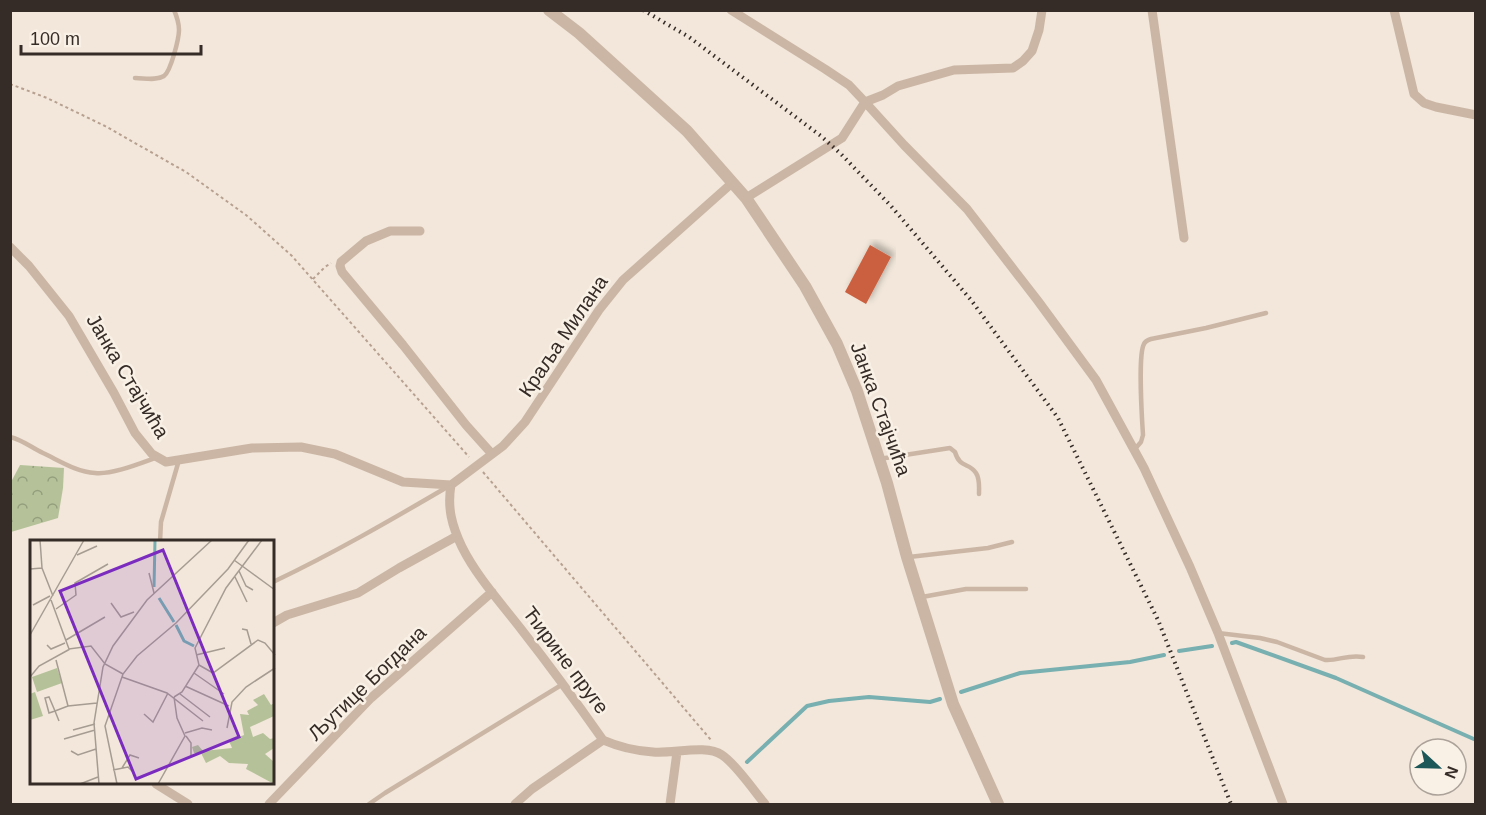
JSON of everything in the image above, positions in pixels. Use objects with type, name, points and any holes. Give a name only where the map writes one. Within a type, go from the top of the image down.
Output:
[{"type":"street","name":"Јанка Стајчића","points":[[549,10],[579,33],[687,131],[746,198],[804,286],[837,344],[857,392],[887,483],[907,557],[953,704],[998,804]]},
{"type":"street","points":[[731,10],[833,75],[849,86],[865,102],[967,209],[1096,380],[1144,468],[1185,557],[1218,633],[1283,804]]},
{"type":"street","points":[[746,198],[842,138],[865,102],[884,95],[898,86],[954,70],[1013,68],[1032,51],[1039,30],[1042,10]]},
{"type":"street","points":[[1152,10],[1184,238]]},
{"type":"street","points":[[1394,10],[1414,94],[1424,103],[1476,115]]},
{"type":"street","name":"Краља Милана","points":[[451,485],[503,446],[525,422],[599,310],[623,280],[732,183]]},
{"type":"street","points":[[420,231],[390,231],[366,242],[339,266],[466,425],[492,454]]},
{"type":"street","name":"Јанка Стајчића","points":[[10,246],[69,316],[135,433],[158,458],[166,462],[252,448],[301,447],[335,454],[403,482],[451,485]]},
{"type":"street","name":"Ћирине пруге","points":[[451,485],[450,512],[463,549],[492,592],[603,740],[614,745],[653,752],[709,750],[720,753],[729,760],[765,804]]},
{"type":"street","points":[[274,622],[287,615],[358,593],[458,536]]},
{"type":"street","name":"Љутице Богдана","points":[[269,804],[371,698],[492,592]]},
{"type":"street","points":[[515,804],[532,789],[603,740]]},
{"type":"street","points":[[670,804],[677,752]]},
{"type":"street","points":[[159,785],[188,804]]},
{"type":"lane","points":[[135,78],[157,78],[168,72],[179,33],[174,10]]},
{"type":"lane","points":[[1134,450],[1141,442],[1143,435],[1141,363],[1143,346],[1146,342],[1266,313]]},
{"type":"lane","points":[[10,437],[19,439],[40,452],[77,469],[95,473],[108,473],[158,458]]},
{"type":"lane","points":[[879,459],[950,448],[955,452],[960,463],[975,471],[979,480],[979,494]]},
{"type":"lane","points":[[160,540],[161,522],[179,460]]},
{"type":"lane","points":[[274,582],[372,532],[451,485]]},
{"type":"lane","points":[[907,557],[988,548],[1012,542]]},
{"type":"lane","points":[[919,597],[966,589],[1026,589]]},
{"type":"lane","points":[[1218,633],[1277,642],[1325,660],[1334,661],[1350,656],[1363,657]]},
{"type":"lane","points":[[369,804],[563,684]]},
{"type":"path","points":[[10,84],[47,98],[105,126],[186,172],[246,215],[292,256],[477,466],[714,742]]},
{"type":"path","points":[[313,279],[332,263],[339,266]]},
{"type":"green space","points":[[20,465],[64,468],[63,488],[58,518],[11,532],[11,482]]},
{"type":"building","points":[[870,245],[891,257],[866,304],[845,292]]},
{"type":"waterway","points":[[1232,643],[1236,642],[1336,678],[1476,740]]},
{"type":"waterway","points":[[1179,651],[1212,646]]},
{"type":"waterway","points":[[961,692],[1020,673],[1130,662],[1164,655]]},
{"type":"waterway","points":[[747,762],[807,706],[869,697],[930,702],[940,699]]},
{"type":"railway","points":[[643,10],[689,37],[821,136],[891,206],[971,300],[1058,418],[1158,620],[1231,804]]}]
